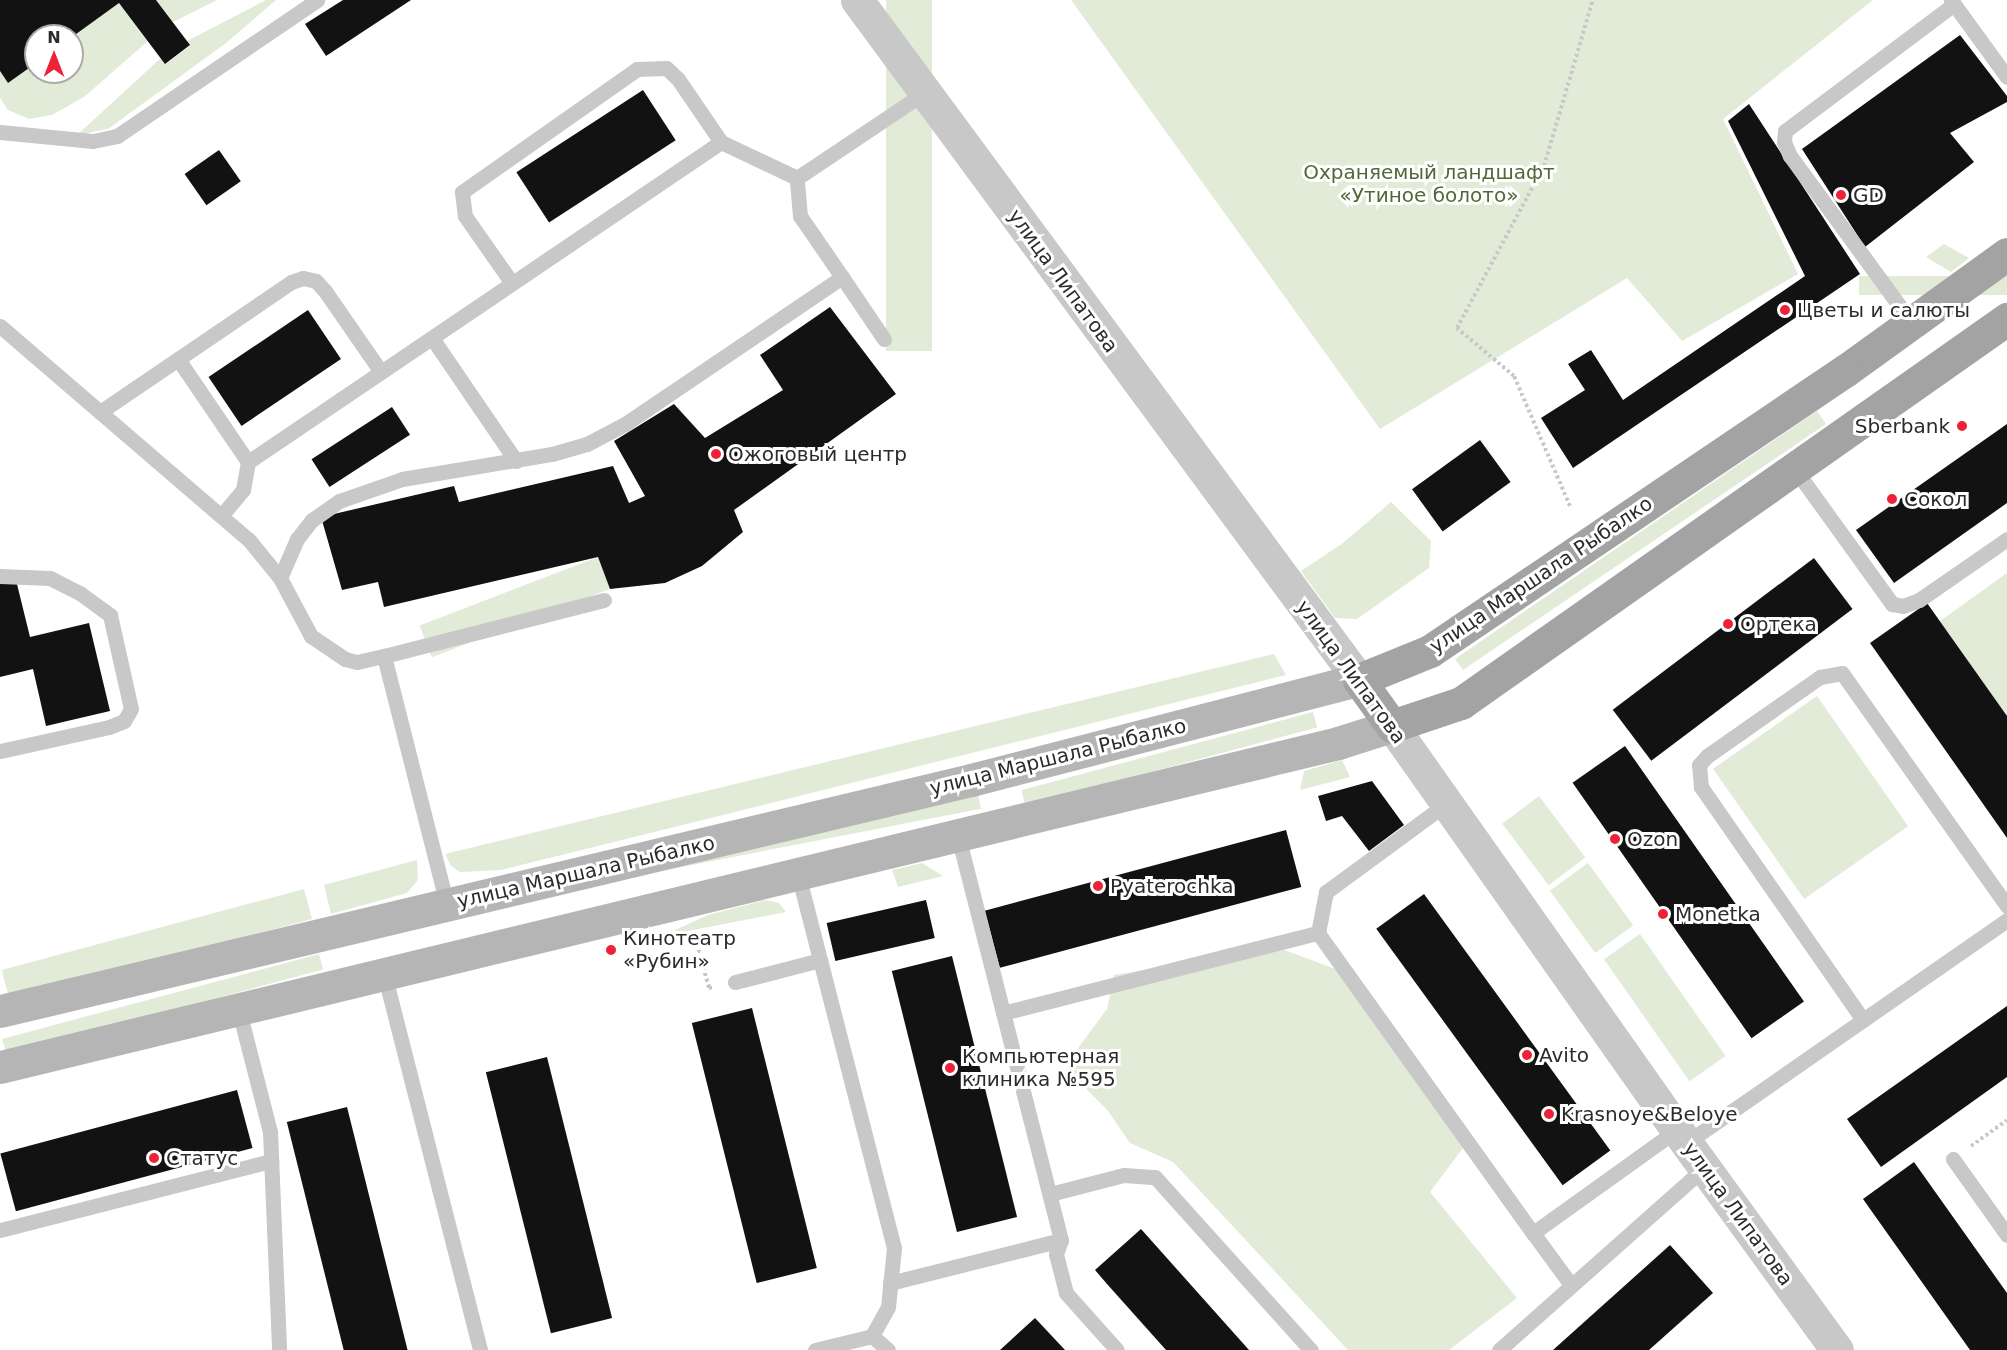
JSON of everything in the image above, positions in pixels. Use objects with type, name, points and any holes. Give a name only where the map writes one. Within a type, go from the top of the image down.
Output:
[{"type":"main road","name":"улица Маршала Рыбалко","points":[[0,1011],[971,780],[1359,680],[1430,651],[1846,370],[2007,254]]},
{"type":"main road","points":[[0,1067],[239,1011],[384,973],[1338,743],[1461,703],[2007,320]]},
{"type":"main road","points":[[1846,370],[1832,390],[1836,410],[1856,416],[1877,409]]},
{"type":"main road","name":"улица Липатова","points":[[1359,680],[1392,726]]},
{"type":"main road","points":[[971,780],[995,798],[972,832]]},
{"type":"street","name":"улица Липатова","points":[[857,0],[1359,680]]},
{"type":"street","name":"улица Липатова","points":[[1392,726],[1689,1147],[1835,1349]]},
{"type":"lane","points":[[0,132],[93,141],[117,136],[317,0]]},
{"type":"lane","points":[[1912,323],[1790,156],[1784,142],[1785,131],[1952,2],[2001,57],[2007,77]]},
{"type":"lane","points":[[512,284],[465,216],[462,192],[637,69],[652,66],[666,68],[678,79],[721,142],[797,178]]},
{"type":"lane","points":[[797,178],[924,93]]},
{"type":"lane","points":[[248,462],[721,142]]},
{"type":"lane","points":[[797,178],[800,216],[884,339]]},
{"type":"lane","points":[[280,578],[297,539],[312,520],[339,501],[402,479],[516,461],[587,444],[626,424],[842,277]]},
{"type":"lane","points":[[100,412],[291,282],[303,278],[316,281],[326,291],[381,372]]},
{"type":"lane","points":[[0,326],[249,540],[280,578],[311,636],[345,659],[357,662],[384,656],[604,600]]},
{"type":"lane","points":[[432,338],[516,461]]},
{"type":"lane","points":[[178,359],[248,462],[243,490],[221,516]]},
{"type":"lane","points":[[1794,468],[1892,604],[1904,606],[1919,600],[2007,539]]},
{"type":"lane","points":[[0,576],[50,578],[81,594],[110,615],[131,709],[124,721],[109,727],[0,751]]},
{"type":"lane","points":[[384,656],[447,904]]},
{"type":"lane","points":[[1863,1020],[1701,787],[1699,765],[1707,756],[1820,677],[1842,673],[2007,906]]},
{"type":"lane","points":[[1446,804],[1326,892],[1318,933],[1571,1285]]},
{"type":"lane","points":[[972,832],[1003,1013],[1061,1240],[1056,1254],[1066,1293],[1117,1350]]},
{"type":"lane","points":[[798,874],[894,1248],[888,1308],[872,1336],[815,1350]]},
{"type":"lane","points":[[1533,1233],[1689,1147],[1863,1020],[2007,920]]},
{"type":"lane","points":[[1003,1013],[1318,933]]},
{"type":"lane","points":[[735,982],[820,960]]},
{"type":"lane","points":[[384,973],[480,1350]]},
{"type":"lane","points":[[239,1011],[270,1132],[279,1350]]},
{"type":"lane","points":[[1499,1350],[1571,1285],[1689,1147]]},
{"type":"lane","points":[[1953,1159],[2007,1235]]},
{"type":"lane","points":[[0,1230],[271,1161]]},
{"type":"lane","points":[[1050,1194],[1124,1175],[1155,1177],[1311,1350]]},
{"type":"lane","points":[[890,1283],[1061,1240]]},
{"type":"lane","points":[[872,1336],[888,1350]]},
{"type":"path","points":[[1570,506],[1514,376],[1457,328],[1544,166],[1593,0]]},
{"type":"path","points":[[697,944],[709,988],[735,982]]},
{"type":"path","points":[[1953,1159],[2007,1120]]},
{"type":"green space","points":[[156,0],[217,0],[173,22]]},
{"type":"green space","points":[[266,0],[276,0],[226,43],[108,129],[77,135],[161,58],[166,64],[190,46],[187,41]]},
{"type":"green space","points":[[886,0],[932,0],[932,351],[886,351]]},
{"type":"green space","name":"Охраняемый ландшафт «Утиное болото»","points":[[1071,0],[1873,0],[1723,119],[1798,274],[1682,341],[1627,278],[1380,429]]},
{"type":"green space","points":[[119,3],[148,41],[84,97],[52,115],[29,119],[8,110],[0,98],[0,71],[8,83],[24,72],[24,84],[84,84],[84,28]]},
{"type":"green space","points":[[1944,244],[1969,258],[1951,272],[1926,257]]},
{"type":"green space","points":[[1859,276],[2007,276],[2007,295],[1859,295]]},
{"type":"green space","points":[[1817,411],[1826,424],[1463,670],[1455,659]]},
{"type":"green space","points":[[1391,502],[1431,541],[1429,568],[1357,619],[1335,618],[1301,571],[1343,543]]},
{"type":"green space","points":[[598,557],[610,589],[432,657],[420,625]]},
{"type":"green space","points":[[2007,573],[2007,716],[1940,621]]},
{"type":"green space","points":[[1274,654],[1286,675],[501,870],[460,872],[451,866],[445,854]]},
{"type":"green space","points":[[1817,696],[1908,826],[1804,899],[1713,769]]},
{"type":"green space","points":[[1313,712],[1317,727],[1025,806],[1021,790]]},
{"type":"green space","points":[[1342,760],[1350,777],[1300,790],[1304,771]]},
{"type":"green space","points":[[978,794],[981,809],[334,934],[331,920]]},
{"type":"green space","points":[[1539,796],[1585,857],[1549,885],[1502,824]]},
{"type":"green space","points":[[417,860],[418,880],[407,893],[331,914],[324,885]]},
{"type":"green space","points":[[922,863],[943,876],[898,887],[892,870]]},
{"type":"green space","points":[[1588,863],[1633,925],[1595,953],[1550,891]]},
{"type":"green space","points":[[304,889],[312,919],[10,1000],[2,970]]},
{"type":"green space","points":[[766,900],[779,903],[786,912],[662,936],[708,915]]},
{"type":"green space","points":[[1640,934],[1725,1056],[1689,1081],[1604,959]]},
{"type":"green space","points":[[1279,948],[1349,974],[1466,1144],[1430,1192],[1517,1298],[1449,1350],[1348,1350],[1173,1162],[1130,1143],[1108,1111],[1068,1070],[1078,1048],[1107,1009],[1114,975]]},
{"type":"green space","points":[[319,954],[323,969],[6,1054],[2,1039]]},
{"type":"building","points":[[0,0],[156,0],[190,45],[165,64],[119,3],[84,28],[84,24],[24,24],[24,72],[8,83],[0,71]]},
{"type":"building","points":[[343,0],[411,0],[326,56],[305,24]]},
{"type":"building","points":[[1960,35],[2007,96],[2007,102],[1950,133],[1974,162],[1865,247],[1802,149]]},
{"type":"building","points":[[643,90],[676,140],[549,223],[516,172]]},
{"type":"building","points":[[1749,104],[1860,274],[1573,468],[1541,418],[1585,390],[1568,364],[1591,350],[1623,400],[1805,276],[1728,121]]},
{"type":"building","points":[[219,150],[241,181],[206,205],[185,174]]},
{"type":"building","name":"Ожоговый центр","points":[[830,307],[896,394],[734,510],[743,532],[702,566],[665,583],[610,589],[598,557],[384,607],[378,582],[342,590],[321,517],[454,486],[459,502],[613,466],[629,503],[645,496],[614,441],[674,404],[705,438],[783,390],[760,355]]},
{"type":"building","points":[[308,310],[341,359],[242,426],[209,377]]},
{"type":"building","points":[[392,407],[410,435],[329,487],[311,459]]},
{"type":"building","points":[[2007,424],[2007,503],[1894,583],[1856,530]]},
{"type":"building","points":[[1480,440],[1511,482],[1443,531],[1412,489]]},
{"type":"building","points":[[1814,558],[1853,609],[1651,761],[1613,710]]},
{"type":"building","points":[[16,580],[30,637],[89,623],[110,711],[46,726],[33,669],[0,677],[0,584]]},
{"type":"building","points":[[1927,603],[2007,716],[2007,838],[1870,643]]},
{"type":"building","points":[[1625,746],[1804,1002],[1752,1038],[1573,783]]},
{"type":"building","points":[[1372,781],[1404,825],[1369,851],[1342,816],[1326,821],[1318,796]]},
{"type":"building","points":[[1286,830],[1301,887],[1000,968],[985,911]]},
{"type":"building","points":[[1424,894],[1610,1150],[1563,1185],[1376,929]]},
{"type":"building","points":[[926,900],[935,938],[835,961],[827,923]]},
{"type":"building","points":[[952,956],[1017,1217],[957,1232],[892,971]]},
{"type":"building","points":[[2007,1006],[2007,1077],[1881,1167],[1847,1119]]},
{"type":"building","points":[[752,1008],[817,1268],[757,1283],[692,1023]]},
{"type":"building","points":[[547,1057],[612,1318],[551,1333],[486,1072]]},
{"type":"building","points":[[237,1090],[253,1148],[16,1211],[0,1153]]},
{"type":"building","points":[[347,1107],[408,1350],[344,1350],[287,1122]]},
{"type":"building","points":[[1914,1162],[2007,1293],[2007,1350],[1970,1350],[1863,1199]]},
{"type":"building","points":[[1141,1229],[1249,1350],[1166,1350],[1107,1284],[1095,1270]]},
{"type":"building","points":[[1670,1245],[1713,1293],[1649,1350],[1553,1350]]},
{"type":"building","points":[[1035,1318],[1065,1350],[1000,1350]]},
{"type":"place","name":"GD","points":[[1841,195]]},
{"type":"place","name":"Цветы и салюты","points":[[1785,310]]},
{"type":"place","name":"Sberbank","points":[[1962,426]]},
{"type":"place","name":"Ожоговый центр","points":[[716,454]]},
{"type":"place","name":"Сокол","points":[[1892,499]]},
{"type":"place","name":"Ортека","points":[[1728,624]]},
{"type":"place","name":"Ozon","points":[[1615,839]]},
{"type":"place","name":"Pyaterochka","points":[[1098,886]]},
{"type":"place","name":"Monetka","points":[[1663,914]]},
{"type":"place","name":"Кинотеатр «Рубин»","points":[[611,950]]},
{"type":"place","name":"Avito","points":[[1527,1055]]},
{"type":"place","name":"Компьютерная клиника №595","points":[[950,1068]]},
{"type":"place","name":"Krasnoye&Beloye","points":[[1549,1114]]},
{"type":"place","name":"Статус","points":[[154,1158]]}]
